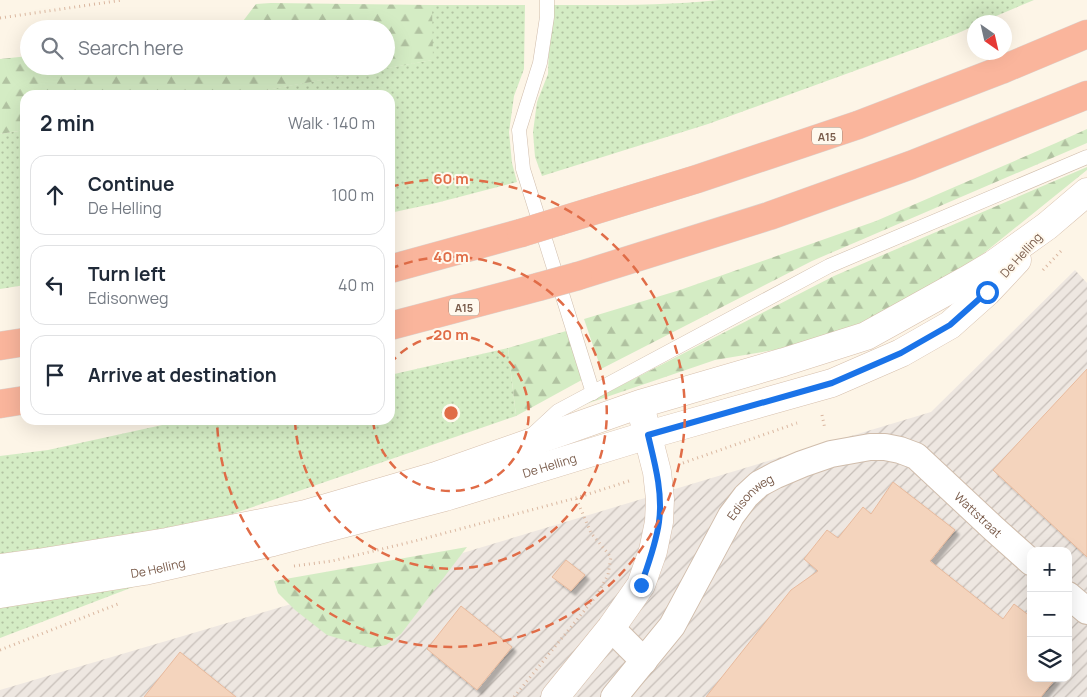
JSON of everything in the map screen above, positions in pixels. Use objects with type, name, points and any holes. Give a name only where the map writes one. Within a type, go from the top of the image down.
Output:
[{"type":"highway","name":"A15","points":[[395,268],[521,233],[697,179],[858,125],[1001,70],[1087,34]]},
{"type":"highway","name":"A15","points":[[395,325],[578,276],[769,216],[911,165],[1087,95]]},
{"type":"highway","points":[[0,346],[20,343]]},
{"type":"highway","points":[[0,404],[20,401]]},
{"type":"street","name":"De Helling","points":[[0,568],[167,542],[306,514],[436,476],[640,404],[866,336],[994,264],[1047,226],[1087,192]]},
{"type":"street","name":"De Helling","points":[[0,594],[144,571],[273,542],[445,497],[648,435],[832,383],[901,353],[950,325],[987,292],[1047,226]]},
{"type":"street","points":[[555,697],[611,628],[641,585],[653,551],[659,522],[660,499],[657,472],[640,404]]},
{"type":"street","name":"Edisonweg","points":[[614,697],[672,626],[731,516],[746,496],[759,484],[809,461],[831,454],[870,447],[900,450],[916,456],[928,466]]},
{"type":"street","name":"Wattstraat","points":[[928,466],[1027,558]]},
{"type":"street","points":[[1072,598],[1087,611]]},
{"type":"street","points":[[611,628],[644,661]]},
{"type":"lane","points":[[547,0],[547,17],[540,62],[519,130],[523,169],[593,393]]},
{"type":"lane","points":[[518,447],[558,411],[829,266],[1087,157]]},
{"type":"path","points":[[0,18],[123,0]]},
{"type":"path","points":[[514,697],[597,595],[608,575],[611,557],[591,533],[576,498]]},
{"type":"shaded area","points":[[1075,270],[1087,283],[1087,697],[0,697],[0,690],[931,412]]},
{"type":"green space","points":[[719,0],[1034,0],[999,15],[967,15],[967,29],[956,34],[708,124],[542,176],[535,157],[533,132],[537,102],[548,74],[549,5]]},
{"type":"green space","points":[[256,4],[432,5],[433,60],[395,67],[395,20],[244,20]]},
{"type":"green space","points":[[432,5],[525,5],[524,69],[514,96],[509,132],[512,163],[517,182],[395,212],[395,90],[266,90],[349,75],[395,75],[395,67],[432,60]]},
{"type":"green space","points":[[20,57],[20,75],[349,75],[266,90],[20,90],[20,131],[0,134],[0,59]]},
{"type":"green space","points":[[1087,129],[1087,143],[812,261],[601,369],[584,319],[680,290],[876,221]]},
{"type":"green space","points":[[20,131],[20,286],[0,289],[0,134]]},
{"type":"green space","points":[[1087,167],[1087,170],[984,253],[937,284],[862,324],[809,344],[715,360],[583,405],[834,276]]},
{"type":"green space","points":[[573,329],[589,376],[516,416],[508,348]]},
{"type":"green space","points":[[508,348],[516,416],[221,518],[139,537],[0,556],[0,456],[48,450],[162,425],[395,425],[395,374]]},
{"type":"green space","points":[[467,547],[401,634],[386,645],[371,648],[327,635],[295,610],[278,593],[274,581]]},
{"type":"green space","points":[[167,574],[0,638],[0,602]]},
{"type":"building","points":[[1087,369],[1087,557],[993,470]]},
{"type":"building","points":[[893,482],[955,530],[930,561],[1003,619],[1014,604],[1027,614],[1027,682],[1053,682],[1041,697],[706,697],[791,590],[818,571],[804,559],[827,530],[838,538],[863,507],[871,514]]},
{"type":"building","points":[[566,560],[585,575],[571,591],[552,577]]},
{"type":"building","points":[[461,606],[512,647],[477,690],[427,649]]},
{"type":"building","points":[[180,652],[236,697],[144,697]]},
{"type":"route","points":[[641,585],[653,551],[659,522],[660,499],[657,472],[648,435],[832,383],[901,353],[950,325],[987,292]]}]
